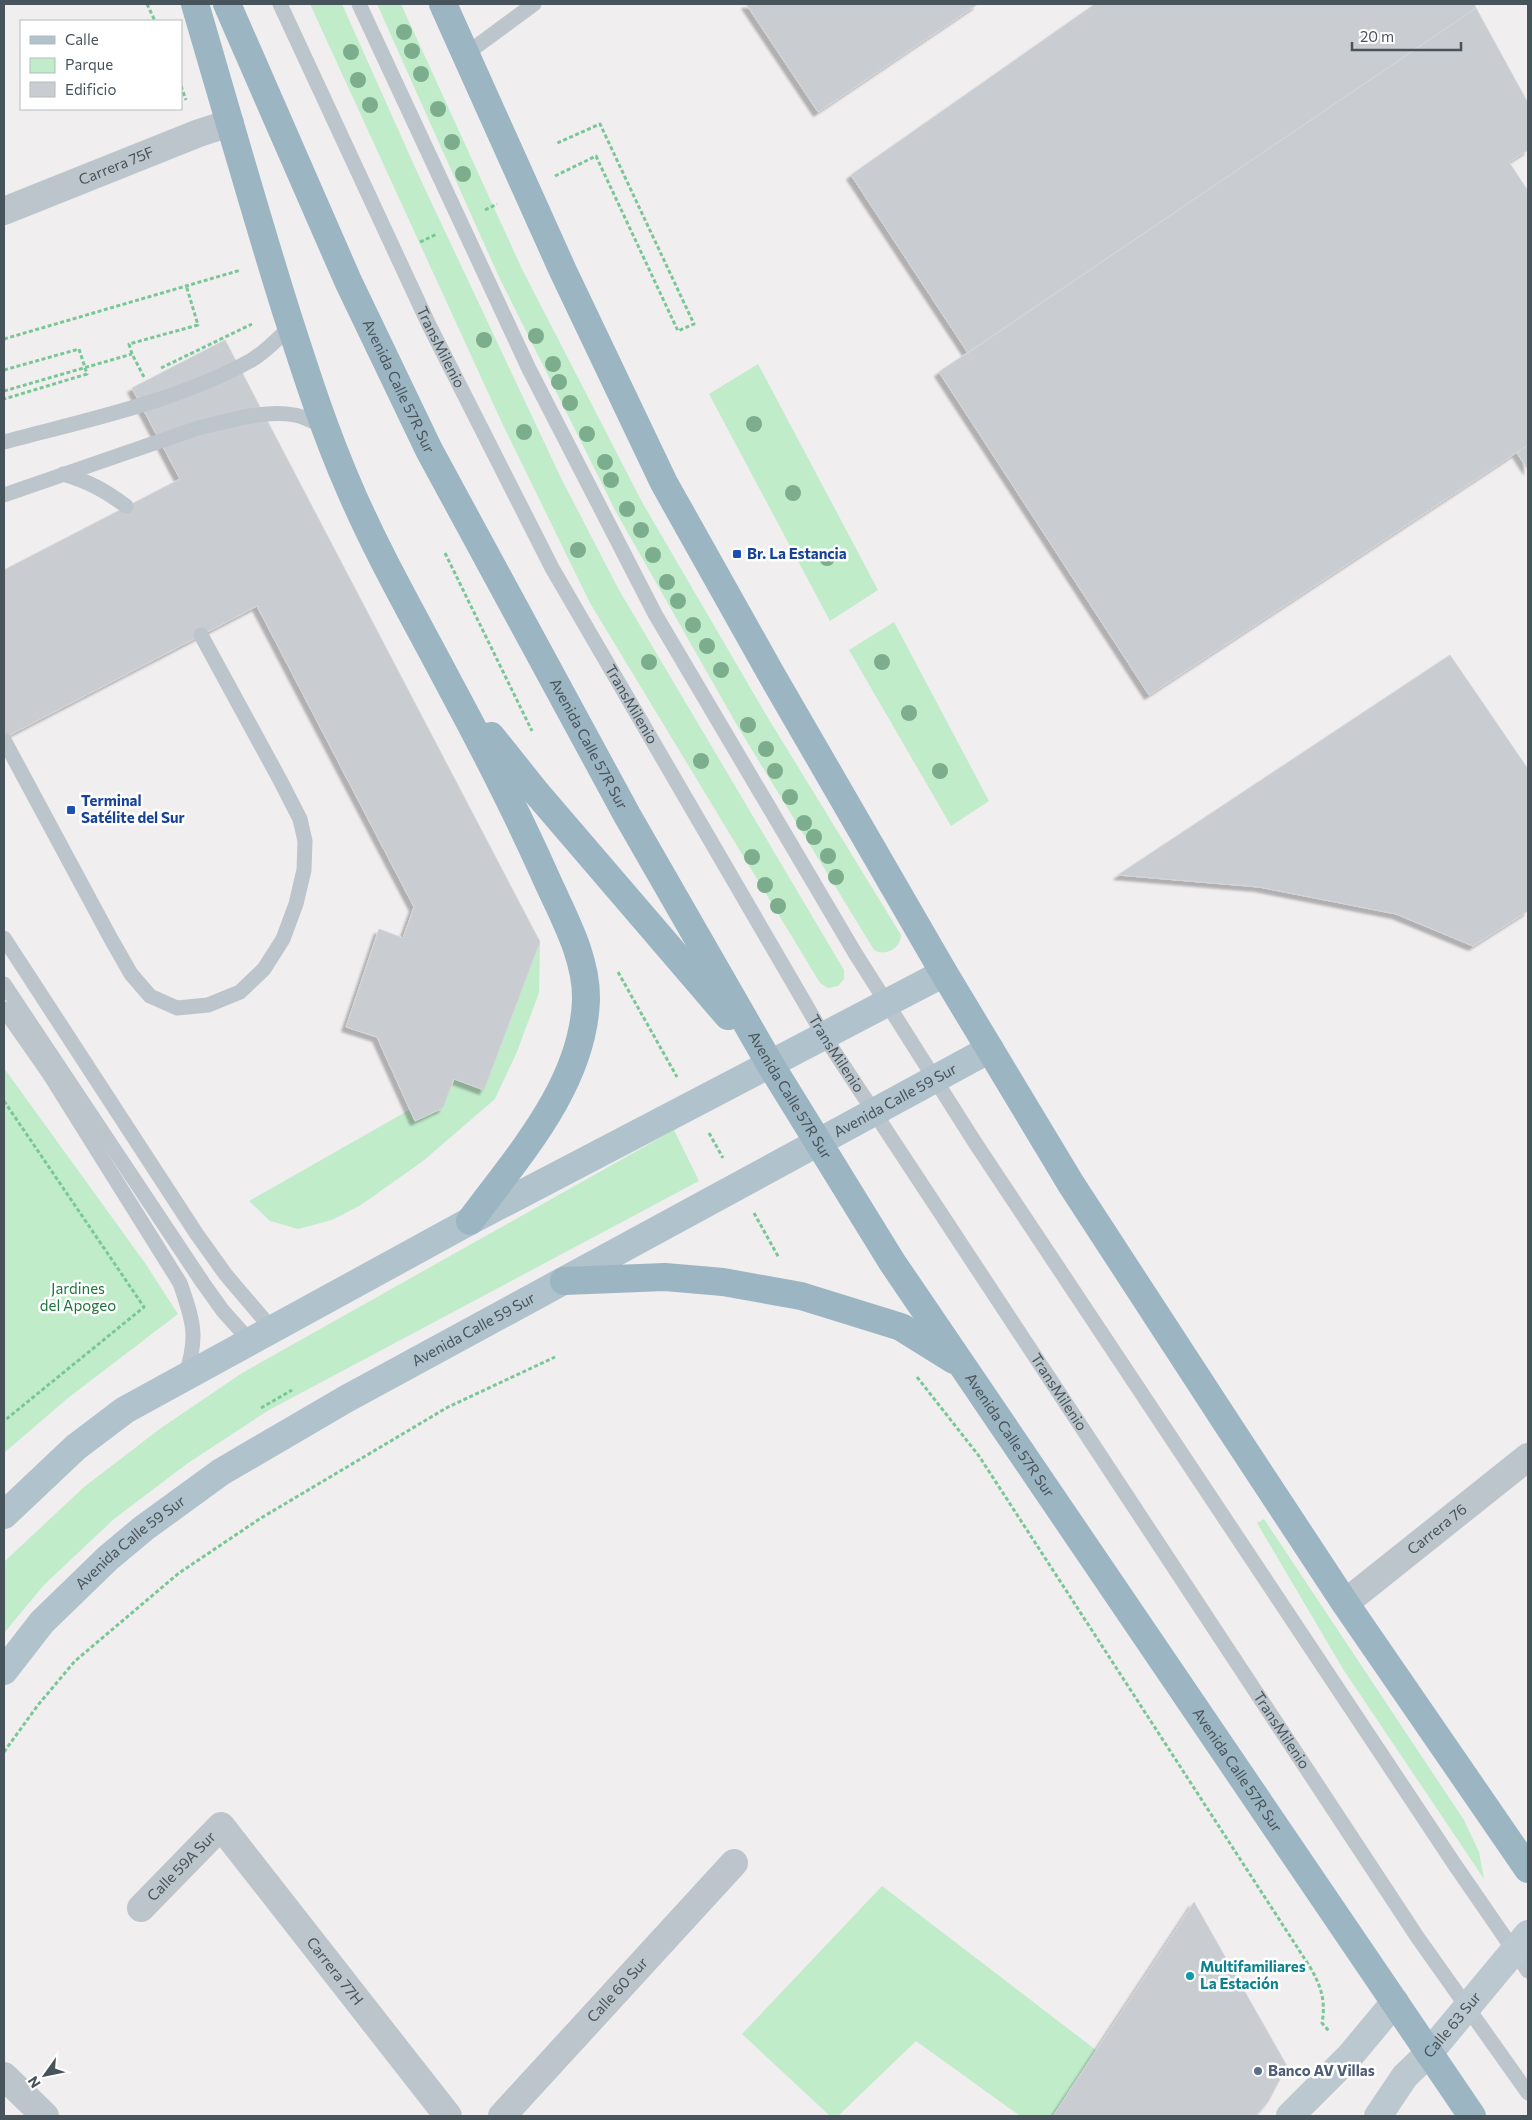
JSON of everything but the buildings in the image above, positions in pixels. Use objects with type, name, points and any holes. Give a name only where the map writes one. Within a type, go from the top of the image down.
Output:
[{"type":"highway","points":[[195,4],[290,326],[325,427],[348,485],[411,616],[451,686],[509,798],[572,936],[583,969],[586,998],[583,1028],[568,1076],[546,1118],[470,1221]]},
{"type":"highway","name":"Avenida Calle 57R Sur","points":[[227,4],[348,281],[429,450],[627,815],[770,1064],[892,1262],[1472,2116]]},
{"type":"highway","points":[[443,4],[563,271],[664,483],[751,639],[944,973],[1071,1184],[1345,1603],[1528,1869]]},
{"type":"highway","points":[[451,686],[541,798],[770,1064]]},
{"type":"highway","points":[[564,1281],[665,1277],[723,1282],[801,1296],[901,1327],[963,1366]]},
{"type":"main road","points":[[4,1515],[76,1447],[125,1410],[470,1221],[944,973]]},
{"type":"main road","name":"Avenida Calle 59 Sur","points":[[4,1671],[42,1622],[108,1558],[144,1528],[221,1472],[302,1423],[990,1049]]},
{"type":"main road","name":"Calle 63 Sur","points":[[1378,2116],[1405,2076],[1429,2053],[1467,2007],[1524,1952]]},
{"type":"main road","points":[[1290,2116],[1349,2057],[1395,2002]]},
{"type":"street","name":"Carrera 75F","points":[[4,211],[199,133],[230,123]]},
{"type":"street","name":"Carrera 76","points":[[1345,1603],[1528,1457]]},
{"type":"street","name":"Calle 59A Sur","points":[[141,1908],[221,1826]]},
{"type":"street","name":"Carrera 77H","points":[[221,1826],[448,2116]]},
{"type":"street","name":"Calle 60 Sur","points":[[502,2116],[734,1863]]},
{"type":"street","points":[[4,2076],[45,2116]]},
{"type":"lane","name":"TransMilenio","points":[[280,4],[429,325],[552,568],[824,1036],[1412,1929],[1528,2093]]},
{"type":"lane","points":[[360,4],[529,369],[654,614],[855,953],[1000,1179],[1427,1824],[1524,1952]]},
{"type":"lane","points":[[466,54],[534,4]]},
{"type":"lane","points":[[4,442],[112,413],[174,394],[212,379],[251,360],[272,344],[290,326]]},
{"type":"lane","points":[[4,496],[198,428],[232,420],[275,414],[296,415],[325,427]]},
{"type":"lane","points":[[63,474],[85,480],[102,488],[126,506]]},
{"type":"lane","points":[[4,740],[115,946],[132,974],[150,996],[177,1008],[208,1005],[240,992],[264,969],[283,939],[296,904],[304,870],[305,841],[300,819],[288,795],[201,635]]},
{"type":"lane","points":[[4,938],[196,1233],[226,1275],[261,1335]]},
{"type":"lane","points":[[4,984],[223,1311],[261,1335]]},
{"type":"lane","points":[[4,1009],[50,1075],[180,1283],[192,1317],[194,1338],[190,1362],[185,1376]]},
{"type":"path","points":[[148,4],[155,20]]},
{"type":"path","points":[[555,144],[600,124],[694,324],[678,331],[596,156]]},
{"type":"path","points":[[4,339],[244,269]]},
{"type":"path","points":[[146,381],[129,344],[198,325],[186,285]]},
{"type":"path","points":[[4,370],[79,349],[87,374],[4,399]]},
{"type":"path","points":[[4,391],[132,354]]},
{"type":"path","points":[[614,966],[801,1296]]},
{"type":"path","points":[[4,1101],[144,1307],[4,1421]]},
{"type":"path","points":[[4,1752],[38,1705],[75,1662],[179,1573],[261,1518],[448,1407],[555,1357]]},
{"type":"path","points":[[916,1376],[978,1456],[1310,1967],[1318,1980],[1324,1997],[1322,2023]]},
{"type":"green space","points":[[310,4],[342,4],[418,174],[561,478],[619,590],[844,970],[844,979],[838,986],[828,988],[820,983],[590,603],[502,423]]},
{"type":"green space","points":[[377,4],[401,4],[522,269],[642,502],[765,713],[901,935],[898,944],[892,950],[879,952],[874,950],[738,727],[616,512],[499,277]]},
{"type":"green space","points":[[758,364],[878,590],[830,621],[709,394]]},
{"type":"green space","points":[[894,622],[989,801],[951,826],[849,650]]},
{"type":"green space","points":[[540,942],[539,993],[516,1054],[495,1099],[423,1161],[361,1205],[332,1220],[298,1229],[270,1221],[249,1201],[409,1110],[415,1121],[443,1108],[454,1079],[484,1090]]},
{"type":"green space","name":"Jardines del Apogeo","points":[[4,1068],[145,1263],[178,1314],[68,1398],[4,1453]]},
{"type":"green space","points":[[674,1130],[699,1181],[269,1410],[188,1463],[114,1519],[44,1585],[4,1633],[4,1562],[84,1487],[161,1428],[242,1373]]},
{"type":"green space","points":[[1264,1519],[1464,1820],[1479,1852],[1484,1879],[1343,1669],[1257,1523]]},
{"type":"green space","points":[[882,1886],[1096,2050],[1053,2116],[1020,2116],[916,2041],[838,2116],[830,2116],[742,2034]]},
{"type":"place","name":"Br. La Estancia","points":[[737,554]]},
{"type":"place","name":"Terminal Satélite del Sur","points":[[71,810]]},
{"type":"place","name":"Multifamiliares La Estación","points":[[1190,1976]]},
{"type":"place","name":"Banco AV Villas","points":[[1258,2071]]}]
